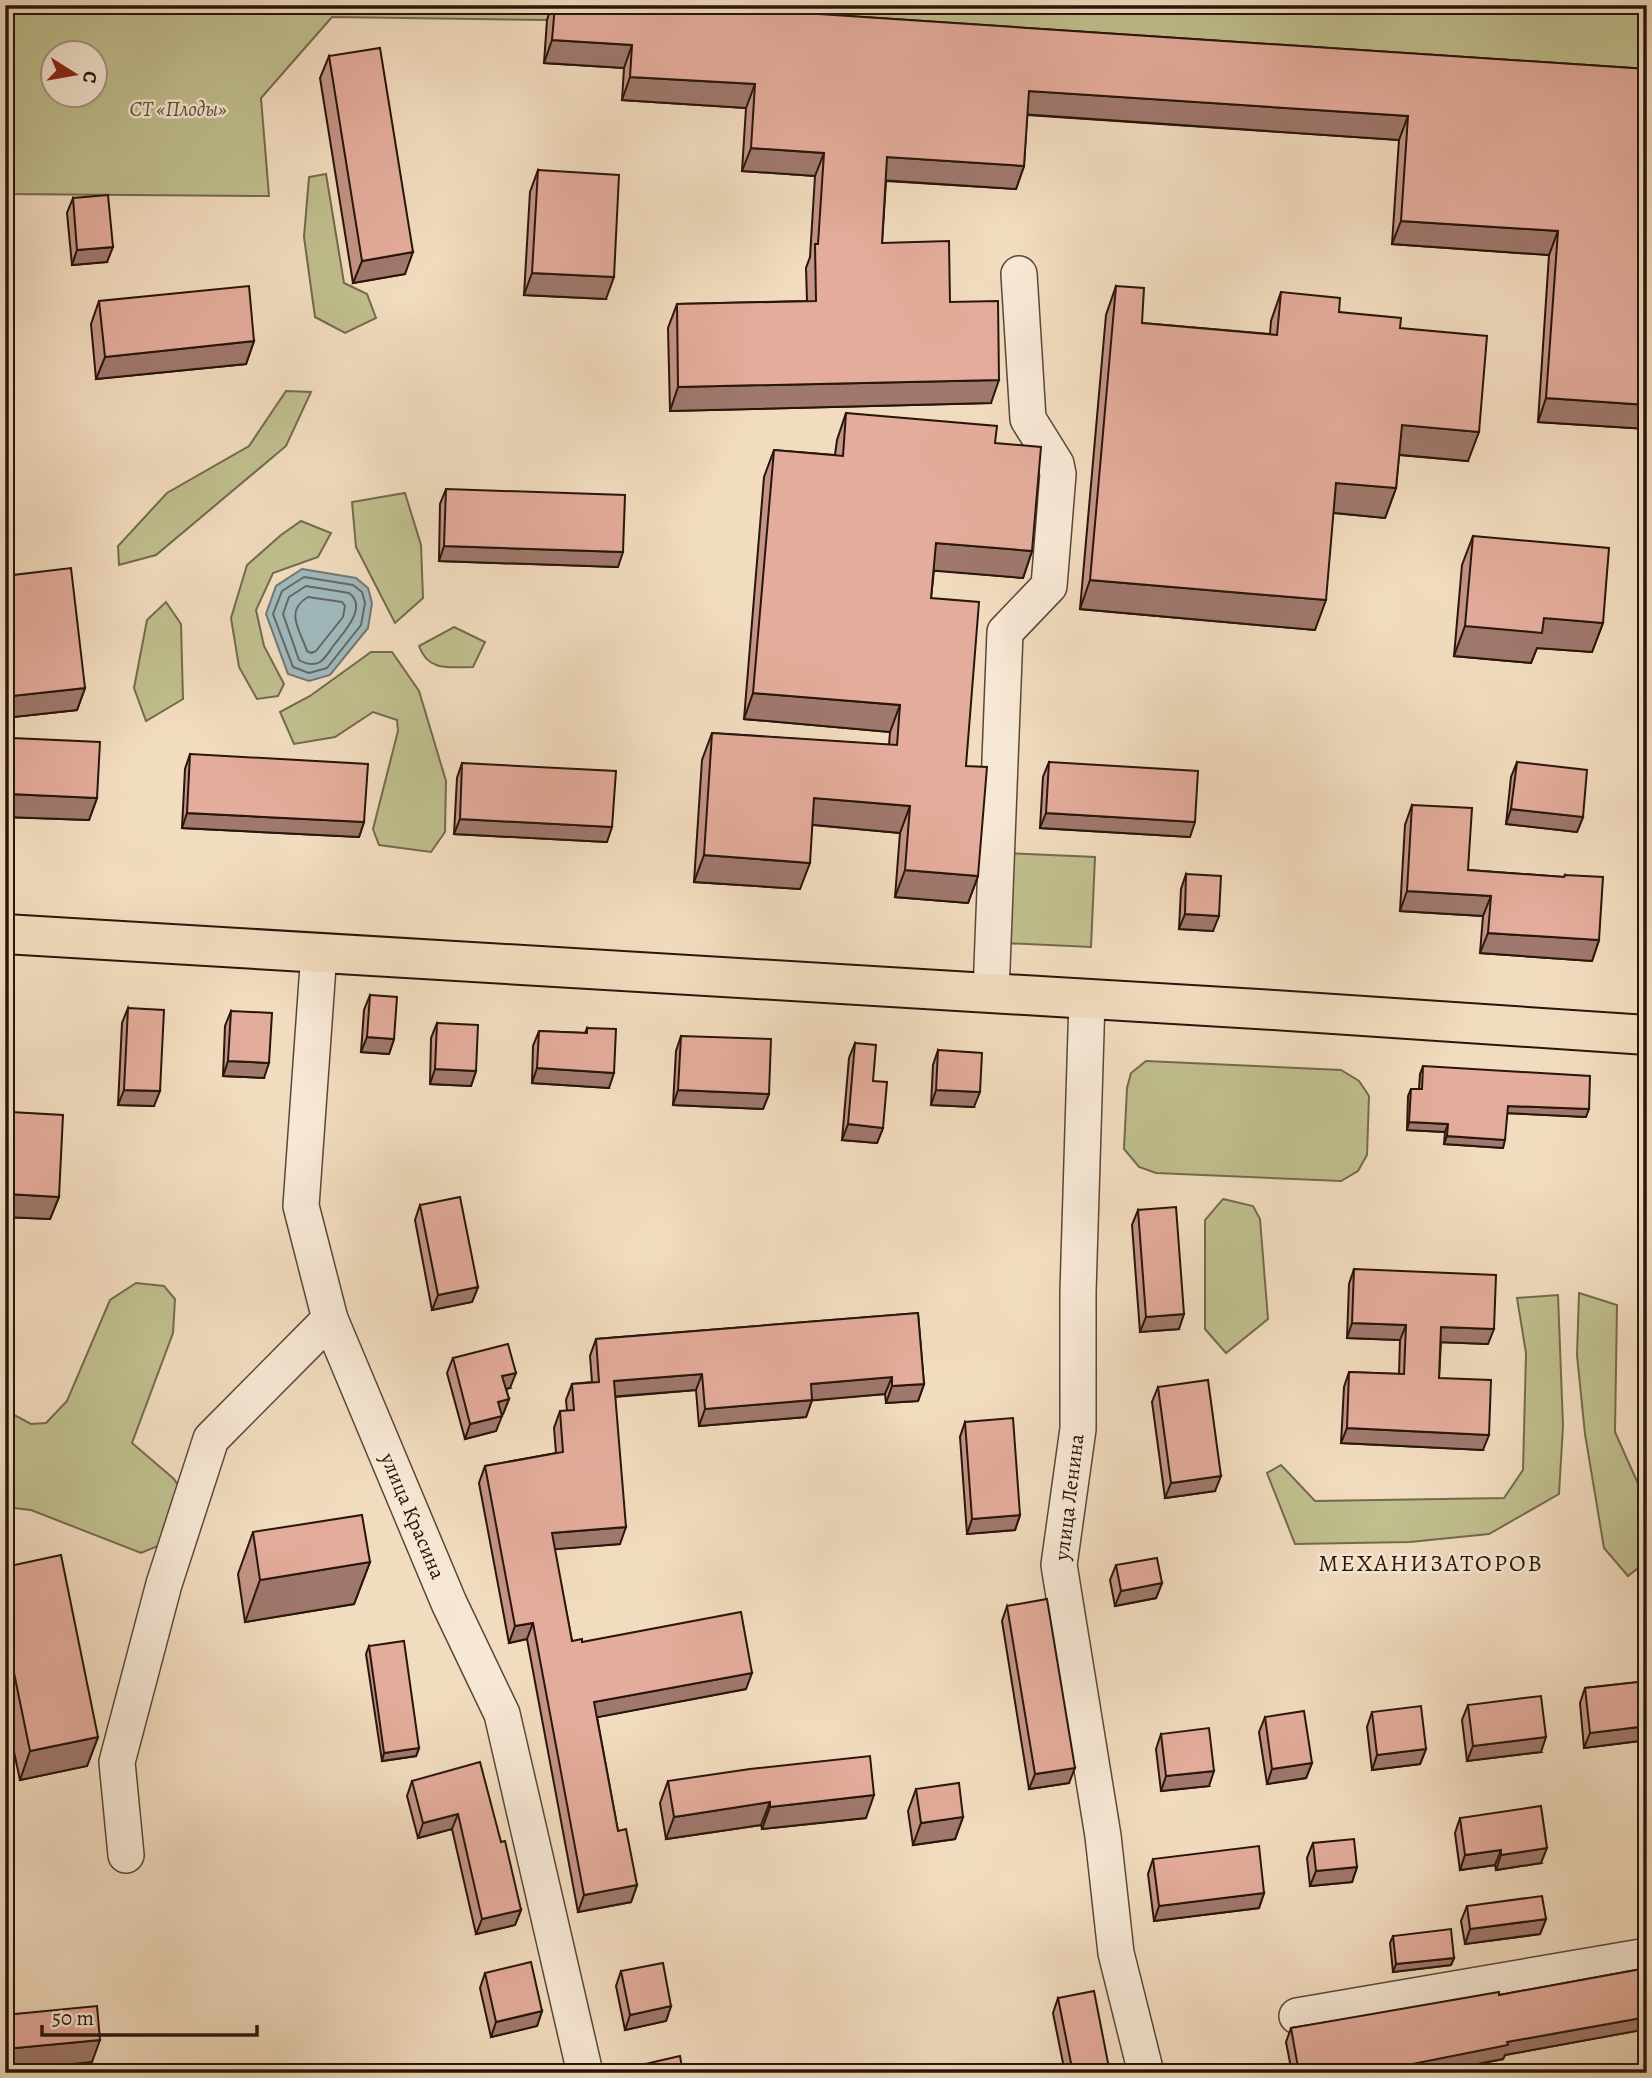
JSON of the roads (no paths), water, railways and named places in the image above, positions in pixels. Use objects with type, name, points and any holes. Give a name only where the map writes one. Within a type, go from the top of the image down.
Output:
[{"type":"main road","points":[[5,934],[1647,1035]]},
{"type":"street","points":[[991,993],[1005,632],[1049,586],[1058,474],[1056,464],[1028,419],[1019,274]]},
{"type":"street","name":"улица Красина","points":[[319,952],[301,1206],[330,1319],[449,1603],[502,1714],[585,2073]]},
{"type":"street","name":"улица Ленина","points":[[1087,999],[1078,1292],[1078,1429],[1059,1565],[1103,1836],[1116,1953],[1146,2073]]},
{"type":"street","points":[[126,1856],[117,1762],[164,1584],[211,1439],[330,1319]]},
{"type":"street","points":[[1297,2016],[1647,1956]]},
{"type":"water","points":[[302,569],[356,578],[368,588],[372,603],[368,628],[330,675],[309,681],[288,674],[266,614],[276,586]]},
{"type":"district","name":"МЕХАНИЗАТОРОВ","points":[[1431,1563]]},
{"type":"park label","name":"СТ «Плоды»","points":[[178,109]]}]
